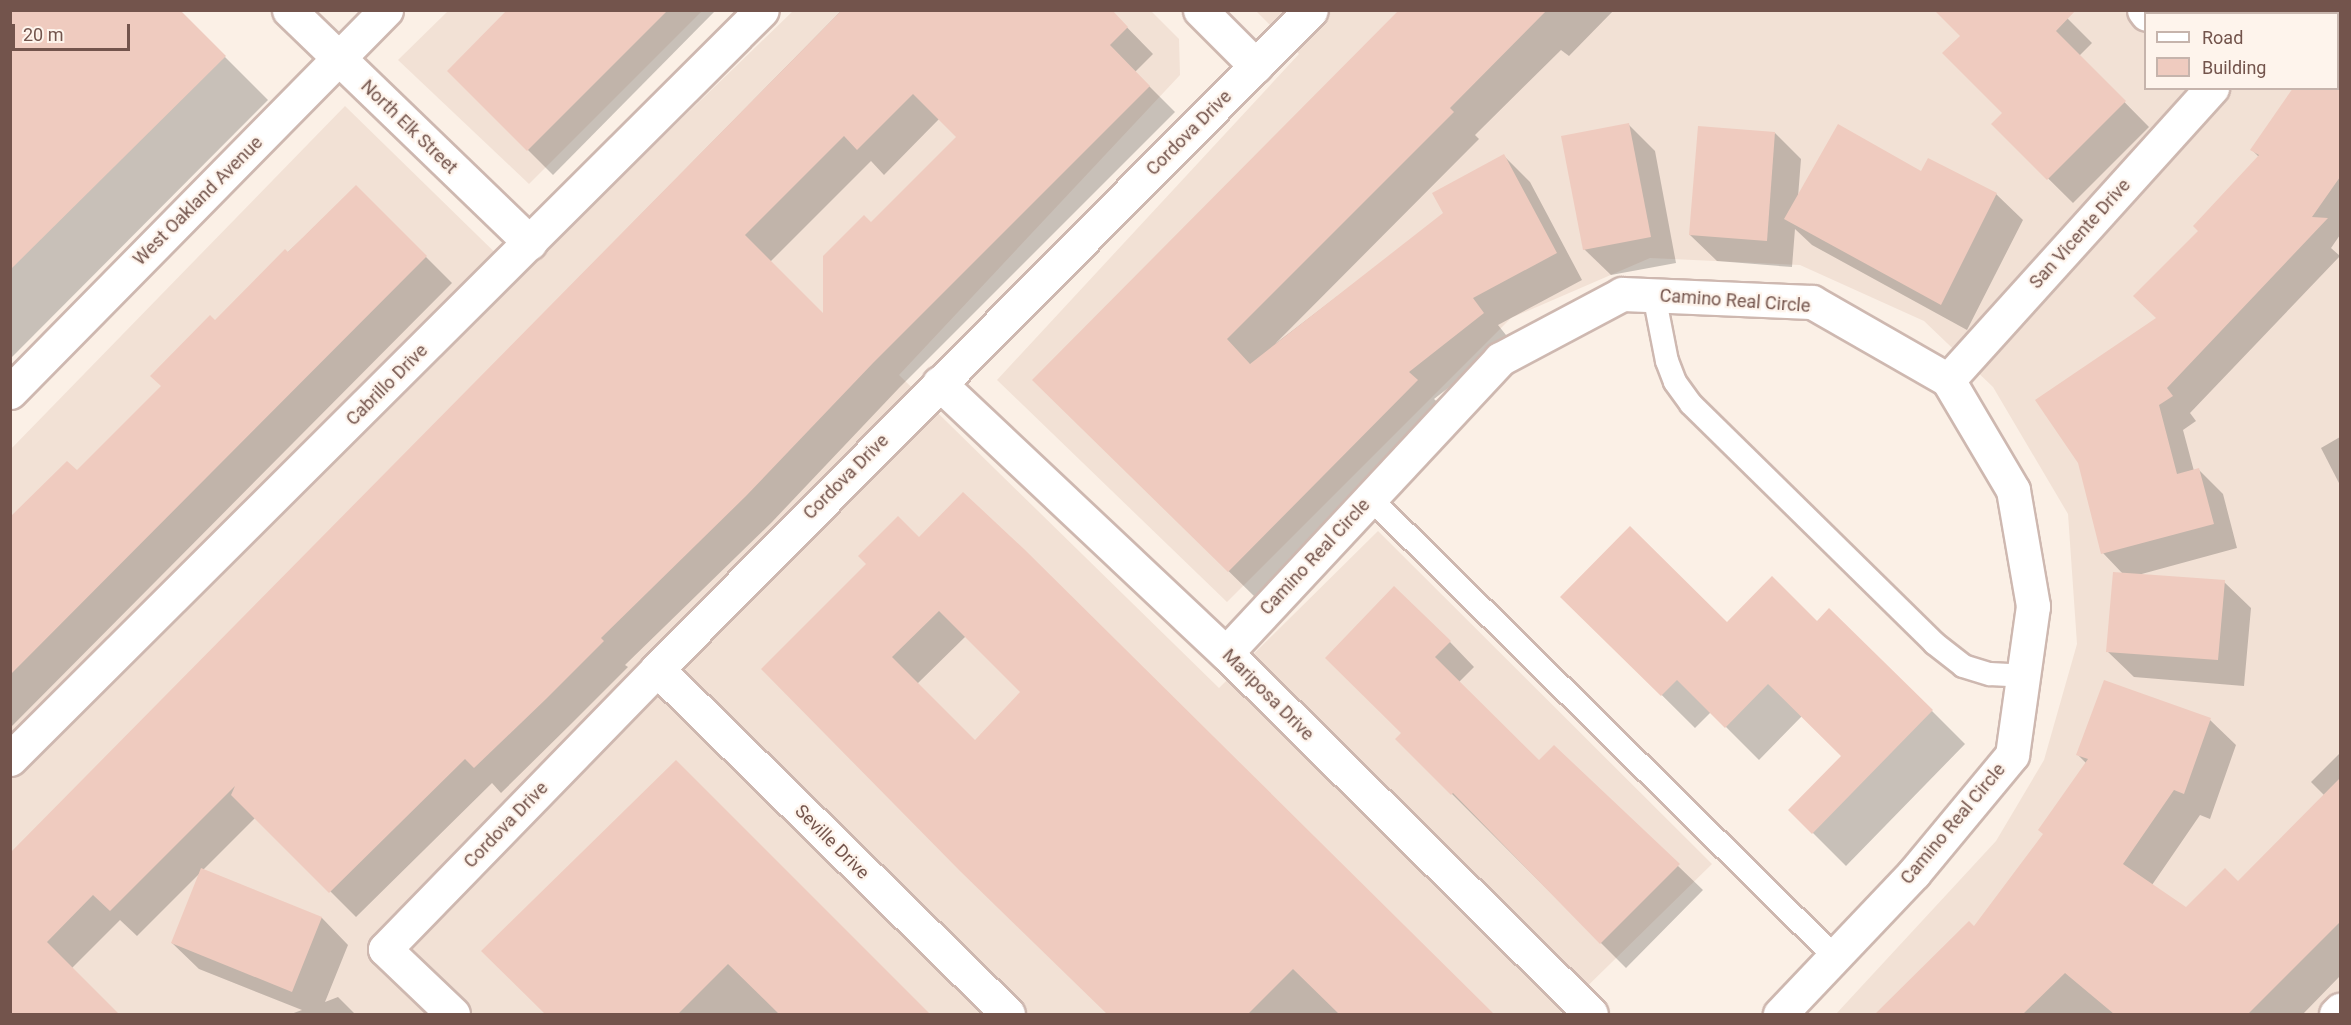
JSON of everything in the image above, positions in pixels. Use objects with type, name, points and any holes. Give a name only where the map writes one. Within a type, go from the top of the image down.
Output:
[{"type":"street","name":"North Elk Street","points":[[289,10],[530,243]]},
{"type":"street","name":"West Oakland Avenue","points":[[10,392],[386,10]]},
{"type":"street","name":"Cabrillo Drive","points":[[10,759],[762,10]]},
{"type":"street","points":[[1200,10],[1256,66]]},
{"type":"street","name":"Cordova Drive","points":[[453,1014],[385,949],[939,383],[1311,10]]},
{"type":"street","name":"San Vicente Drive","points":[[1948,380],[2210,90]]},
{"type":"street","name":"Camino Real Circle","points":[[1226,653],[1500,359],[1622,294],[1812,302],[1948,380],[2013,490],[2033,606],[2012,755],[1914,873],[1780,1014]]},
{"type":"street","name":"Mariposa Drive","points":[[939,383],[1226,653],[1591,1014]]},
{"type":"street","name":"Seville Drive","points":[[657,669],[1008,1014]]},
{"type":"street","points":[[2336,1014],[2340,1010]]},
{"type":"lane","points":[[1654,296],[1671,371],[1691,404],[1934,643],[1963,666],[1989,674],[2023,676]]},
{"type":"lane","points":[[1370,498],[1835,957]]},
{"type":"shaded area","points":[[448,11],[702,11],[529,184],[398,60]]},
{"type":"shaded area","points":[[793,11],[1151,11],[1179,39],[1180,75],[899,375],[1219,688],[1378,531],[1712,864],[1559,1014],[11,1014],[10,450],[345,106],[519,276]]},
{"type":"shaded area","points":[[1256,11],[2340,11],[2340,1014],[1836,1014],[1996,841],[2044,760],[2077,644],[2068,514],[1993,387],[1924,321],[1800,265],[1650,258],[1511,318],[1227,602],[997,380],[1299,54]]},
{"type":"building","points":[[10,10],[180,10],[226,56],[10,270]]},
{"type":"building","points":[[507,10],[668,10],[527,151],[447,71]]},
{"type":"building","points":[[842,10],[1112,10],[1128,27],[1110,45],[1150,86],[873,363],[746,496],[601,638],[604,641],[546,699],[474,768],[465,759],[329,893],[231,795],[235,786],[110,911],[93,895],[47,942],[119,1014],[10,1014],[10,853]],"holes":[[[913,94],[956,137],[871,222],[864,215],[823,256],[823,313],[745,235],[844,136],[857,150]]]},
{"type":"building","points":[[1399,10],[1547,10],[1450,108],[1454,112],[1227,339],[1250,364],[1443,213],[1432,193],[1504,154],[1557,253],[1473,298],[1484,313],[1409,372],[1418,380],[1228,572],[1032,380]]},
{"type":"building","points":[[1934,10],[2076,10],[2056,31],[2126,101],[2047,180],[1991,124],[2002,113],[1942,53],[1960,36]]},
{"type":"building","points":[[2340,88],[2340,177],[2312,217],[2328,218],[2167,388],[2173,396],[2159,405],[2177,474],[2199,468],[2214,524],[2101,554],[2078,463],[2035,400],[2156,318],[2133,296],[2198,231],[2193,226],[2259,155],[2250,150],[2292,90],[2339,90]]},
{"type":"building","points":[[1629,123],[1651,237],[1583,250],[1561,136]]},
{"type":"building","points":[[1838,124],[1921,171],[1928,158],[1997,193],[1941,305],[1784,219]]},
{"type":"building","points":[[1698,126],[1775,132],[1767,241],[1689,235]]},
{"type":"building","points":[[356,185],[427,256],[10,675],[10,517],[67,461],[77,470],[161,386],[150,376],[210,315],[215,320],[285,249],[288,252]]},
{"type":"building","points":[[963,492],[1024,549],[1494,1014],[1339,1014],[1293,969],[1248,1014],[1107,1014],[960,871],[761,669],[866,564],[858,556],[898,516],[919,537]],"holes":[[[939,611],[1020,692],[975,740],[892,657]]]},
{"type":"building","points":[[1630,526],[1727,622],[1772,576],[1817,621],[1829,608],[1933,710],[1812,834],[1788,810],[1841,756],[1768,684],[1725,728],[1677,680],[1661,696],[1560,597]]},
{"type":"building","points":[[2113,572],[2225,580],[2218,660],[2106,652]]},
{"type":"building","points":[[1394,586],[1451,641],[1435,657],[1539,760],[1554,745],[1680,864],[1600,944],[1453,793],[1451,795],[1395,739],[1401,733],[1325,658]]},
{"type":"building","points":[[2104,680],[2211,718],[2184,794],[2174,790],[2123,864],[2186,907],[2225,868],[2238,881],[2340,778],[2340,922],[2248,1014],[2114,1014],[2065,973],[2023,1014],[1875,1014],[1969,921],[1974,926],[2043,834],[2038,830],[2088,759],[2076,755]]},
{"type":"building","points":[[676,760],[930,1014],[779,1014],[728,964],[678,1014],[545,1014],[481,951]]},
{"type":"building","points":[[201,868],[322,917],[292,992],[171,943]]}]
